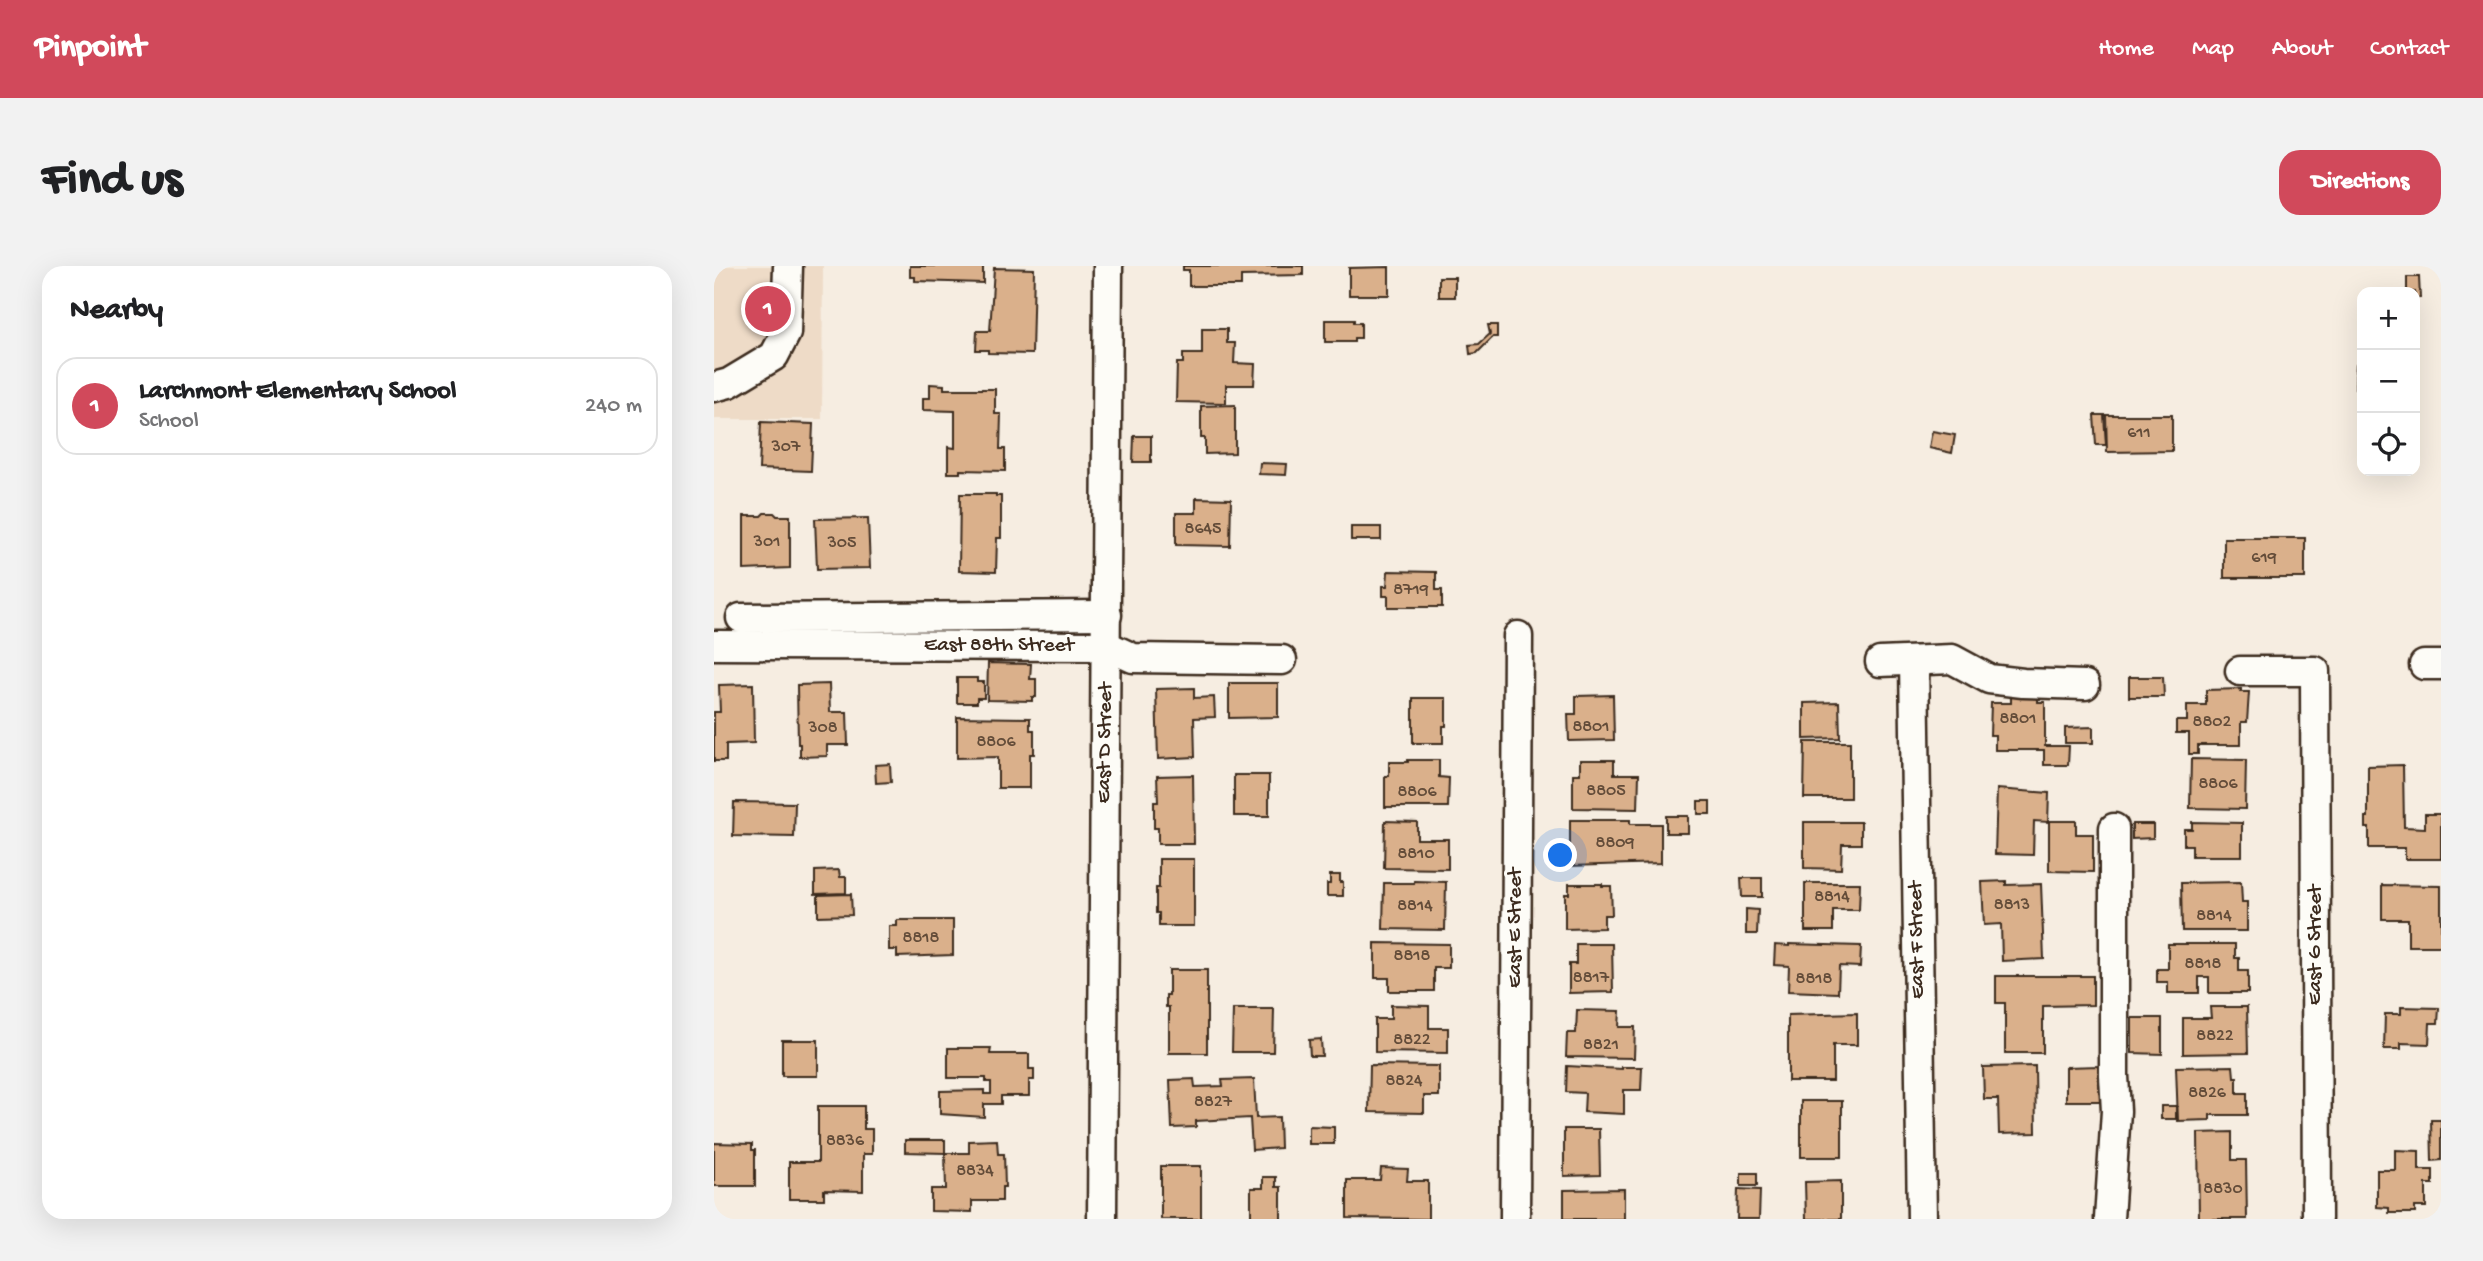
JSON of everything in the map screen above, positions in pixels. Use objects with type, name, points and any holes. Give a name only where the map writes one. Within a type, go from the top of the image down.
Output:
[{"type":"street","points":[[714,387],[729,383],[774,356],[786,333],[788,266]]},
{"type":"street","name":"East D Street","points":[[1101,1219],[1108,266]]},
{"type":"street","points":[[741,618],[1107,615]]},
{"type":"street","name":"East E Street","points":[[1515,1219],[1518,636]]},
{"type":"street","name":"East 88th Street","points":[[714,645],[1107,646],[1133,657],[1282,660]]},
{"type":"street","points":[[1880,662],[1952,659],[1989,679],[2023,684],[2085,685]]},
{"type":"street","name":"East F Street","points":[[1914,661],[1922,1219]]},
{"type":"street","name":"East G Street","points":[[2240,670],[2315,671],[2317,1219]]},
{"type":"street","points":[[2109,1219],[2116,1111],[2113,828]]},
{"type":"shaded area","points":[[714,266],[823,266],[822,419],[714,419]]},
{"type":"building","points":[[910,266],[983,266],[983,283],[915,281],[915,277],[910,277]]},
{"type":"building","points":[[1183,266],[1303,266],[1303,275],[1241,276],[1241,286],[1189,286],[1189,270],[1183,270]]},
{"type":"building","points":[[1389,267],[1389,295],[1349,295],[1349,268]]},
{"type":"building","points":[[994,268],[1034,269],[1032,354],[988,353],[988,350],[976,350],[977,331],[990,331]]},
{"type":"building","points":[[1439,277],[1455,277],[1455,297],[1439,297]]},
{"type":"building","points":[[2407,277],[2419,277],[2419,287],[2407,287]]},
{"type":"building","points":[[1325,320],[1354,320],[1354,323],[1361,323],[1361,338],[1354,338],[1354,342],[1325,342]]},
{"type":"building","points":[[1488,325],[1497,325],[1497,337],[1493,337],[1477,353],[1470,354],[1469,345],[1479,344],[1490,334]]},
{"type":"building","points":[[1202,329],[1227,329],[1227,343],[1235,343],[1234,363],[1255,364],[1254,385],[1226,385],[1226,403],[1176,402],[1177,363],[1183,363],[1183,354],[1202,354]]},
{"type":"building","points":[[2356,364],[2357,364],[2357,388]]},
{"type":"building","points":[[930,384],[944,385],[944,389],[995,389],[995,414],[1001,414],[1000,449],[1005,449],[1005,471],[960,470],[960,473],[948,473],[948,447],[955,448],[955,411],[923,410],[923,398],[930,398]]},
{"type":"building","points":[[1235,405],[1235,453],[1205,454],[1205,438],[1201,438],[1201,406]]},
{"type":"building","points":[[2094,415],[2104,415],[2106,445],[2096,445]]},
{"type":"building","points":[[2106,415],[2172,415],[2172,451],[2107,452]]},
{"type":"building","points":[[761,422],[813,424],[811,471],[759,469]]},
{"type":"building","points":[[1932,431],[1955,435],[1952,453],[1929,448]]},
{"type":"building","points":[[1134,436],[1151,436],[1151,462],[1133,462]]},
{"type":"building","points":[[1260,463],[1287,464],[1286,475],[1259,474]]},
{"type":"building","points":[[960,494],[1001,496],[1001,538],[997,538],[996,572],[959,571]]},
{"type":"building","points":[[1196,498],[1231,499],[1230,546],[1176,545],[1176,513],[1196,513]]},
{"type":"building","points":[[764,513],[790,516],[790,568],[744,570],[744,516],[761,516]]},
{"type":"building","points":[[868,518],[870,568],[817,569],[815,519]]},
{"type":"building","points":[[1351,527],[1381,527],[1381,540],[1351,540]]},
{"type":"building","points":[[2224,538],[2305,538],[2305,578],[2224,578]]},
{"type":"building","points":[[1388,571],[1436,572],[1436,590],[1442,590],[1442,607],[1388,607],[1388,596],[1383,596],[1383,586],[1387,586]]},
{"type":"building","points":[[988,663],[1031,664],[1030,679],[1036,679],[1036,697],[1032,697],[1032,701],[987,700]]},
{"type":"building","points":[[2129,677],[2163,677],[2164,697],[2129,697]]},
{"type":"building","points":[[957,678],[977,678],[977,682],[984,682],[984,698],[977,698],[977,703],[957,703]]},
{"type":"building","points":[[1229,683],[1278,683],[1278,717],[1229,718]]},
{"type":"building","points":[[753,684],[754,743],[726,744],[726,761],[714,761],[714,712],[720,712],[719,685]]},
{"type":"building","points":[[829,684],[830,712],[847,712],[848,745],[827,745],[827,756],[800,757],[797,685]]},
{"type":"building","points":[[1194,688],[1194,698],[1214,697],[1215,717],[1194,718],[1195,757],[1158,759],[1156,689]]},
{"type":"building","points":[[2241,689],[2241,692],[2249,692],[2247,722],[2241,722],[2241,745],[2198,745],[2198,754],[2189,754],[2189,733],[2176,733],[2176,721],[2187,721],[2187,705],[2206,705],[2206,690]]},
{"type":"building","points":[[2011,694],[2038,695],[2038,702],[2045,702],[2045,746],[2069,746],[2068,765],[2044,765],[2044,750],[1995,750],[1995,735],[1990,735],[1991,703],[2011,703]]},
{"type":"building","points":[[1613,695],[1614,740],[1569,741],[1568,714],[1576,714],[1576,696]]},
{"type":"building","points":[[1413,698],[1446,698],[1443,743],[1413,743]]},
{"type":"building","points":[[1839,702],[1840,738],[1804,739],[1804,703]]},
{"type":"building","points":[[957,717],[1030,718],[1030,730],[1034,730],[1034,754],[1030,754],[1030,788],[998,788],[998,757],[957,758]]},
{"type":"building","points":[[2093,727],[2093,743],[2065,743],[2065,728]]},
{"type":"building","points":[[1805,742],[1850,742],[1850,798],[1804,798]]},
{"type":"building","points":[[2191,759],[2246,760],[2245,809],[2190,808]]},
{"type":"building","points":[[1439,760],[1439,777],[1449,778],[1448,807],[1385,807],[1385,776],[1389,776],[1389,762]]},
{"type":"building","points":[[1580,760],[1614,760],[1614,774],[1639,774],[1638,809],[1573,808],[1573,774],[1580,774]]},
{"type":"building","points":[[890,764],[891,782],[876,783],[875,765]]},
{"type":"building","points":[[2403,765],[2404,827],[2425,828],[2425,814],[2441,814],[2441,859],[2405,859],[2405,848],[2369,848],[2369,828],[2366,828],[2368,766]]},
{"type":"building","points":[[1193,775],[1194,844],[1158,844],[1158,828],[1154,828],[1154,802],[1158,802],[1157,776]]},
{"type":"building","points":[[1234,775],[1269,775],[1269,816],[1234,816]]},
{"type":"building","points":[[1997,789],[2049,793],[2048,822],[2034,821],[2033,855],[1995,854]]},
{"type":"building","points":[[1698,801],[1710,801],[1710,814],[1698,814]]},
{"type":"building","points":[[734,802],[795,803],[794,837],[733,836]]},
{"type":"building","points":[[1666,816],[1688,816],[1688,833],[1666,833]]},
{"type":"building","points":[[1570,820],[1630,820],[1630,824],[1661,824],[1661,863],[1570,866]]},
{"type":"building","points":[[1385,821],[1417,822],[1417,839],[1448,839],[1448,869],[1384,868]]},
{"type":"building","points":[[2049,821],[2076,821],[2076,834],[2093,834],[2093,872],[2049,871]]},
{"type":"building","points":[[1804,822],[1861,822],[1861,844],[1842,844],[1841,869],[1804,868]]},
{"type":"building","points":[[2192,822],[2242,823],[2242,856],[2192,856],[2192,845],[2184,845],[2184,829],[2192,829]]},
{"type":"building","points":[[2132,824],[2153,824],[2153,838],[2132,839]]},
{"type":"building","points":[[1159,859],[1194,859],[1194,926],[1159,926],[1156,888],[1159,888]]},
{"type":"building","points":[[839,870],[840,877],[846,877],[846,893],[815,894],[815,871]]},
{"type":"building","points":[[1330,875],[1340,875],[1343,896],[1327,896]]},
{"type":"building","points":[[1741,878],[1762,878],[1762,897],[1742,897]]},
{"type":"building","points":[[2006,881],[2006,885],[2041,884],[2044,959],[2002,961],[2001,924],[1984,925],[1982,882]]},
{"type":"building","points":[[1446,882],[1445,930],[1383,929],[1384,883]]},
{"type":"building","points":[[2241,882],[2242,902],[2247,902],[2247,931],[2182,931],[2181,883]]},
{"type":"building","points":[[1805,883],[1860,883],[1859,910],[1833,910],[1833,931],[1805,931]]},
{"type":"building","points":[[1569,884],[1611,886],[1612,915],[1604,915],[1604,928],[1565,929],[1565,894],[1569,894]]},
{"type":"building","points":[[2382,885],[2441,886],[2441,946],[2408,946],[2408,919],[2382,919]]},
{"type":"building","points":[[851,894],[852,915],[818,916],[818,895]]},
{"type":"building","points":[[1746,909],[1758,910],[1757,934],[1746,934]]},
{"type":"building","points":[[897,920],[953,920],[953,955],[897,957],[897,950],[889,950],[889,926],[897,926]]},
{"type":"building","points":[[1375,943],[1449,944],[1449,968],[1434,968],[1434,991],[1389,991],[1389,978],[1375,978]]},
{"type":"building","points":[[1576,944],[1612,944],[1613,992],[1569,993],[1569,964],[1576,964]]},
{"type":"building","points":[[2168,944],[2235,944],[2239,971],[2248,971],[2248,993],[2209,993],[2209,977],[2199,977],[2199,993],[2168,993],[2168,982],[2157,982],[2157,969],[2168,969]]},
{"type":"building","points":[[1775,945],[1861,946],[1860,967],[1839,966],[1838,993],[1788,991],[1789,966],[1774,965]]},
{"type":"building","points":[[1169,970],[1207,970],[1207,1053],[1169,1053],[1169,1007],[1166,1007],[1166,995],[1169,995]]},
{"type":"building","points":[[1996,976],[2093,976],[2093,1005],[2043,1006],[2043,1053],[2005,1053],[2005,1003],[1996,1003]]},
{"type":"building","points":[[1391,1005],[1429,1006],[1429,1028],[1448,1028],[1448,1053],[1375,1052],[1375,1019],[1391,1019]]},
{"type":"building","points":[[2210,1007],[2247,1007],[2248,1053],[2183,1054],[2183,1018],[2211,1018]]},
{"type":"building","points":[[2401,1007],[2439,1008],[2438,1023],[2430,1023],[2429,1044],[2401,1043],[2401,1049],[2384,1049],[2385,1014],[2401,1014]]},
{"type":"building","points":[[1233,1009],[1274,1009],[1273,1052],[1232,1052]]},
{"type":"building","points":[[1577,1010],[1620,1011],[1619,1027],[1635,1027],[1634,1058],[1566,1057],[1567,1033],[1576,1033]]},
{"type":"building","points":[[1857,1013],[1857,1045],[1833,1045],[1833,1081],[1788,1081],[1788,1015]]},
{"type":"building","points":[[2132,1018],[2162,1018],[2162,1054],[2132,1053]]},
{"type":"building","points":[[1321,1039],[1322,1056],[1310,1056],[1309,1040]]},
{"type":"building","points":[[782,1040],[818,1040],[818,1076],[782,1076]]},
{"type":"building","points":[[948,1048],[991,1048],[990,1054],[1029,1054],[1029,1069],[1034,1069],[1034,1080],[1029,1080],[1029,1096],[1001,1096],[1001,1104],[984,1104],[984,1117],[940,1114],[940,1091],[984,1090],[984,1094],[991,1094],[991,1082],[986,1082],[986,1078],[948,1078]]},
{"type":"building","points":[[1370,1065],[1439,1066],[1439,1096],[1424,1096],[1424,1113],[1369,1112]]},
{"type":"building","points":[[1567,1066],[1622,1069],[1642,1067],[1641,1090],[1624,1090],[1624,1114],[1584,1112],[1585,1093],[1566,1092]]},
{"type":"building","points":[[2035,1066],[2036,1133],[1999,1134],[1998,1099],[1984,1099],[1983,1067]]},
{"type":"building","points":[[2099,1066],[2100,1101],[2066,1101],[2066,1067]]},
{"type":"building","points":[[2233,1066],[2234,1077],[2237,1077],[2237,1093],[2247,1093],[2247,1115],[2210,1115],[2210,1120],[2178,1121],[2176,1067]]},
{"type":"building","points":[[1194,1079],[1195,1087],[1223,1086],[1222,1080],[1254,1079],[1256,1118],[1279,1117],[1280,1148],[1252,1150],[1250,1118],[1196,1121],[1196,1127],[1172,1128],[1170,1080]]},
{"type":"building","points":[[1801,1101],[1842,1101],[1842,1157],[1801,1157]]},
{"type":"building","points":[[818,1106],[864,1106],[864,1129],[872,1129],[872,1154],[863,1154],[863,1191],[824,1190],[824,1199],[789,1199],[789,1162],[818,1162]]},
{"type":"building","points":[[2161,1106],[2176,1106],[2176,1119],[2161,1119]]},
{"type":"building","points":[[2431,1120],[2441,1120],[2441,1160],[2432,1161]]},
{"type":"building","points":[[1309,1126],[1334,1127],[1334,1144],[1309,1144]]},
{"type":"building","points":[[1564,1129],[1599,1129],[1600,1175],[1564,1176]]},
{"type":"building","points":[[2232,1132],[2232,1160],[2246,1160],[2247,1219],[2199,1219],[2198,1133]]},
{"type":"building","points":[[905,1140],[945,1140],[945,1153],[905,1152]]},
{"type":"building","points":[[997,1140],[998,1154],[1004,1154],[1005,1187],[1002,1187],[1002,1201],[972,1201],[972,1212],[931,1211],[931,1189],[946,1189],[945,1153],[969,1153],[969,1141]]},
{"type":"building","points":[[714,1143],[752,1144],[752,1150],[755,1150],[755,1186],[714,1186]]},
{"type":"building","points":[[2395,1150],[2419,1151],[2419,1170],[2433,1170],[2433,1184],[2426,1184],[2426,1207],[2415,1207],[2415,1213],[2389,1213],[2389,1208],[2377,1207],[2377,1170],[2395,1170]]},
{"type":"building","points":[[1161,1166],[1201,1166],[1201,1219],[1161,1219]]},
{"type":"building","points":[[1381,1168],[1408,1169],[1407,1181],[1428,1181],[1428,1219],[1347,1218],[1347,1180],[1380,1180]]},
{"type":"building","points":[[1741,1173],[1757,1173],[1757,1186],[1741,1186]]},
{"type":"building","points":[[1263,1177],[1276,1177],[1276,1187],[1281,1187],[1281,1219],[1251,1219],[1251,1188],[1263,1188]]},
{"type":"building","points":[[1841,1181],[1841,1219],[1806,1219],[1805,1182]]},
{"type":"building","points":[[1624,1189],[1624,1219],[1564,1219],[1564,1190]]},
{"type":"building","points":[[1738,1189],[1760,1190],[1759,1219],[1737,1219]]},
{"type":"place","name":"Larchmont Elementary School","points":[[768,309]]}]
